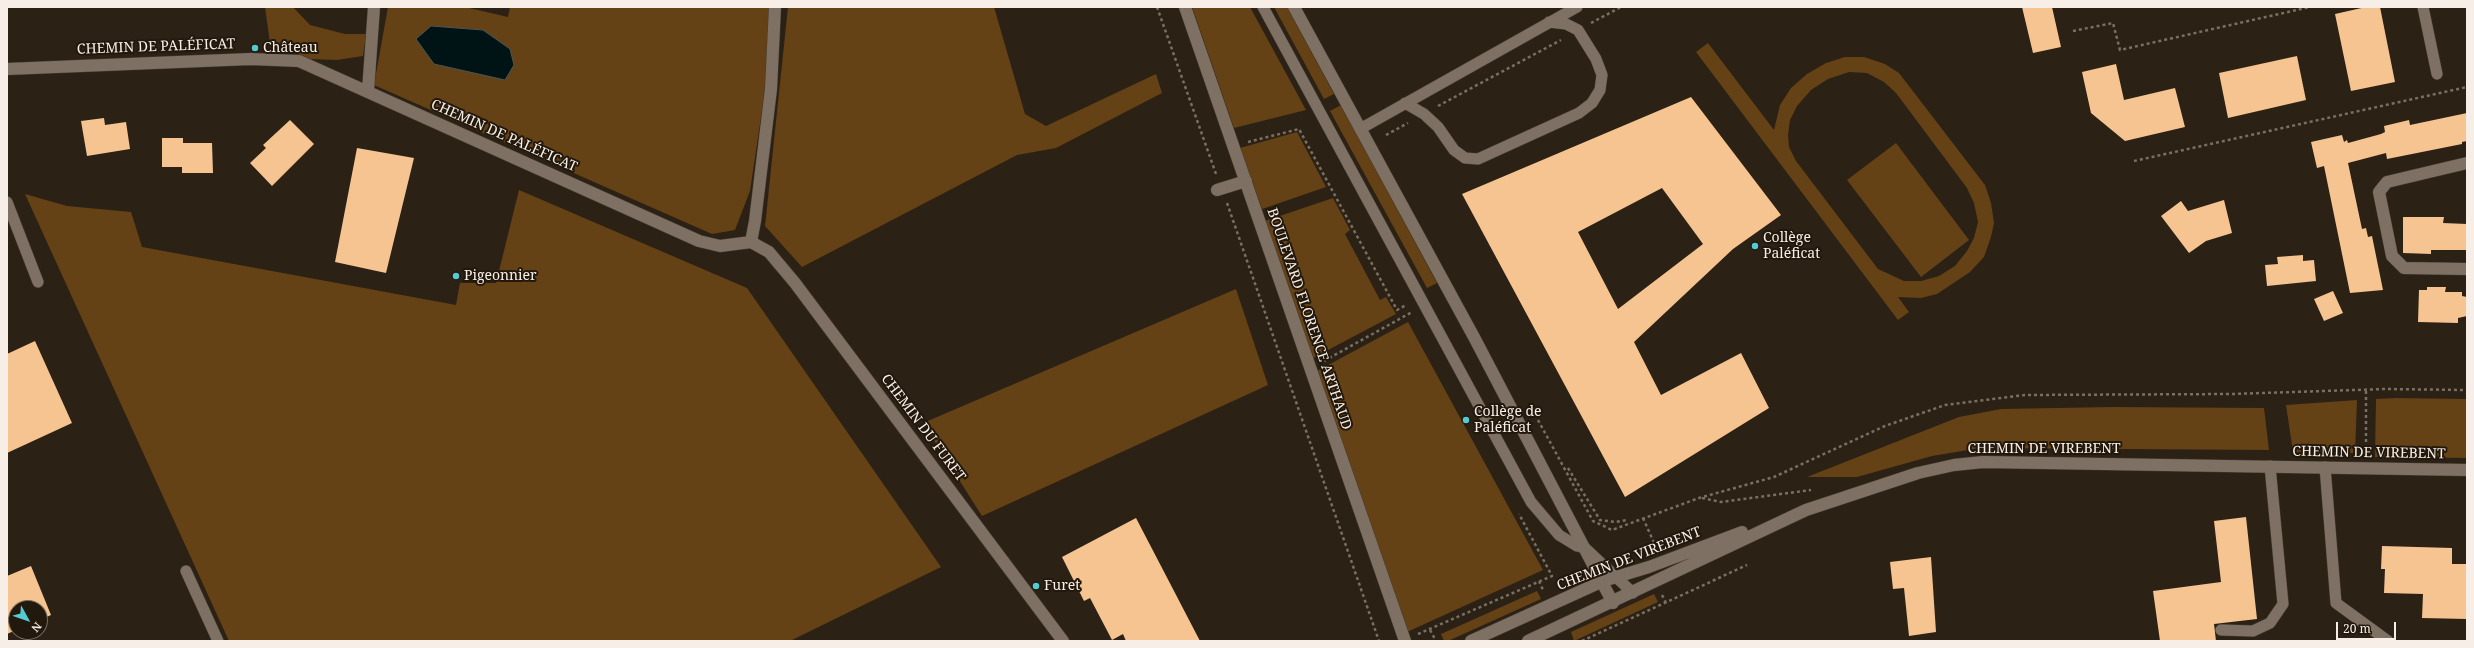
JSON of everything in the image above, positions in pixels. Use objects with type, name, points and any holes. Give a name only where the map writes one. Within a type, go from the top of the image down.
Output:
[{"type":"street","points":[[368,91],[374,7]]},
{"type":"street","points":[[751,242],[755,221],[771,89],[776,7]]},
{"type":"street","name":"BOULEVARD FLORENCE ARTHAUD","points":[[1185,7],[1310,367],[1408,639]]},
{"type":"street","points":[[1294,7],[1603,581],[1612,603]]},
{"type":"street","name":"CHEMIN DE PALÉFICAT","points":[[7,69],[244,59],[299,61],[699,241],[720,246],[751,242]]},
{"type":"street","points":[[2467,163],[2387,182],[2379,192],[2392,256],[2404,268],[2467,269]]},
{"type":"street","points":[[1220,189],[1246,181]]},
{"type":"street","name":"CHEMIN DU FURET","points":[[751,242],[769,252],[795,283],[1063,641]]},
{"type":"street","name":"CHEMIN DE VIREBENT","points":[[1471,641],[1603,581],[1662,562],[1735,534],[1778,522],[1842,498],[1918,473],[1983,462],[2467,470]]},
{"type":"street","name":"CHEMIN DE VIREBENT","points":[[1528,641],[1612,603],[1778,522]]},
{"type":"lane","points":[[1263,7],[1531,502],[1559,534],[1577,546],[1585,548],[1633,593]]},
{"type":"lane","points":[[1360,128],[1577,7]]},
{"type":"lane","points":[[2424,7],[2437,74]]},
{"type":"lane","points":[[1405,102],[1424,114],[1438,127],[1454,150],[1465,158],[1478,159],[1579,113],[1592,103],[1600,90],[1602,76],[1596,59],[1584,37],[1578,30],[1566,24],[1550,22]]},
{"type":"lane","points":[[7,202],[38,282]]},
{"type":"lane","points":[[2221,630],[2252,631],[2270,623],[2283,604],[2270,466]]},
{"type":"lane","points":[[2325,467],[2336,603],[2388,641]]},
{"type":"lane","points":[[186,571],[218,641]]},
{"type":"path","points":[[1157,7],[1204,146],[1287,376],[1379,641]]},
{"type":"path","points":[[1368,144],[1621,7]]},
{"type":"path","points":[[2073,31],[2113,23],[2120,50],[2310,7]]},
{"type":"path","points":[[2134,161],[2467,87]]},
{"type":"path","points":[[1234,146],[1299,129],[1397,310],[1422,302]]},
{"type":"path","points":[[1287,376],[1310,367],[1422,302]]},
{"type":"path","points":[[1593,521],[1612,530],[1699,498],[1774,477],[1885,426],[1945,405],[2025,395],[2232,394],[2467,390]]},
{"type":"path","points":[[2366,391],[2366,468]]},
{"type":"path","points":[[1568,468],[1600,520],[1614,522],[1628,520]]},
{"type":"path","points":[[1699,498],[1721,502],[1816,489]]},
{"type":"path","points":[[1408,639],[1552,576],[1518,513]]},
{"type":"path","points":[[1643,518],[1662,562]]},
{"type":"path","points":[[1582,641],[1747,565]]},
{"type":"path","points":[[1539,582],[1546,596]]},
{"type":"path","points":[[1661,593],[1666,603]]},
{"type":"path","points":[[1430,630],[1436,641]]},
{"type":"shaded area","points":[[265,7],[293,7],[310,25],[345,34],[366,34],[363,56],[337,60],[310,59],[270,43]]},
{"type":"shaded area","points":[[388,7],[465,7],[508,17],[510,7],[770,7],[766,84],[750,191],[735,230],[712,234],[374,85]],"holes":[[[431,26],[482,30],[510,49]]]},
{"type":"shaded area","points":[[788,7],[994,7],[1025,114],[1046,126],[1156,74],[1162,93],[1056,148],[1017,155],[802,267],[765,226]]},
{"type":"shaded area","points":[[1192,7],[1250,7],[1306,110],[1234,128]]},
{"type":"shaded area","points":[[1274,7],[1287,7],[1334,94],[1324,99]]},
{"type":"shaded area","points":[[431,26],[483,30],[510,49],[514,65],[505,80],[434,64],[416,39]]},
{"type":"shaded area","points":[[1708,43],[1774,130],[1780,105],[1791,88],[1807,74],[1826,63],[1845,57],[1864,57],[1885,64],[1899,73],[1985,185],[1991,203],[1994,223],[1984,257],[1970,272],[1937,294],[1921,298],[1898,297],[1909,312],[1898,320],[1696,52]],"holes":[[[1849,72],[1867,73],[1884,82],[1896,93],[1967,188],[1974,203],[1978,222],[1974,238],[1967,251],[1955,266],[1939,276],[1921,281],[1904,281],[1878,269],[1796,161],[1789,147],[1788,135],[1790,120],[1797,106],[1811,90],[1828,79]]]},
{"type":"shaded area","points":[[1341,105],[1437,283],[1427,288],[1330,111]]},
{"type":"shaded area","points":[[1297,132],[1326,187],[1262,209],[1240,148]]},
{"type":"shaded area","points":[[1896,143],[1969,240],[1921,277],[1847,180]]},
{"type":"shaded area","points":[[519,190],[747,288],[941,567],[790,641],[229,641],[25,194],[67,206],[131,212],[142,247],[456,305],[460,283],[496,283]]},
{"type":"shaded area","points":[[1333,198],[1350,230],[1345,234],[1380,300],[1386,297],[1396,314],[1313,358],[1265,221]]},
{"type":"shaded area","points":[[1236,289],[1268,385],[982,516],[923,423]]},
{"type":"shaded area","points":[[1408,322],[1543,570],[1407,632],[1317,371]]},
{"type":"shaded area","points":[[2376,399],[2467,399],[2467,458],[2375,457]]},
{"type":"shaded area","points":[[2357,400],[2355,453],[2293,452],[2286,405]]},
{"type":"shaded area","points":[[2112,407],[2264,408],[2269,450],[1980,448],[1932,456],[1857,477],[1807,477],[1959,417],[2001,409]]},
{"type":"shaded area","points":[[1537,591],[1541,599],[1448,641],[1444,641],[1441,634]]},
{"type":"shaded area","points":[[1654,594],[1658,602],[1574,641],[1571,632]]},
{"type":"building","points":[[2022,7],[2052,7],[2061,47],[2033,53]]},
{"type":"building","points":[[2366,7],[2380,7],[2395,82],[2351,91],[2335,14]]},
{"type":"building","points":[[2297,56],[2306,100],[2228,118],[2219,73]]},
{"type":"building","points":[[2116,64],[2124,100],[2175,88],[2185,127],[2125,141],[2091,113],[2082,72]]},
{"type":"building","points":[[1691,97],[1781,215],[1733,249],[1634,342],[1661,395],[1741,353],[1769,408],[1625,497],[1462,194]],"holes":[[[1662,188],[1703,244],[1618,309],[1578,232]]]},
{"type":"building","points":[[2467,113],[2467,141],[2462,142],[2462,144],[2387,159],[2386,153],[2348,163],[2362,229],[2366,228],[2368,237],[2372,236],[2383,290],[2350,293],[2324,166],[2317,168],[2311,142],[2342,135],[2344,142],[2347,140],[2348,143],[2381,134],[2385,132],[2384,126],[2409,120],[2410,125]]},
{"type":"building","points":[[104,118],[105,125],[126,122],[130,149],[87,156],[81,121]]},
{"type":"building","points":[[290,120],[314,144],[272,186],[250,163],[266,148],[263,145]]},
{"type":"building","points":[[162,138],[183,138],[183,143],[212,143],[213,173],[182,173],[182,167],[162,167]]},
{"type":"building","points":[[357,148],[414,158],[386,273],[335,262]]},
{"type":"building","points":[[2224,200],[2232,233],[2206,241],[2189,253],[2161,216],[2181,201],[2188,211]]},
{"type":"building","points":[[2403,217],[2444,217],[2443,223],[2467,224],[2467,250],[2431,250],[2431,254],[2403,253]]},
{"type":"building","points":[[2303,255],[2303,261],[2314,260],[2316,281],[2267,286],[2265,265],[2278,264],[2277,257]]},
{"type":"building","points":[[2427,287],[2446,287],[2445,292],[2462,292],[2462,296],[2467,297],[2467,316],[2458,318],[2458,323],[2418,322],[2419,290],[2427,290]]},
{"type":"building","points":[[2333,291],[2343,313],[2324,321],[2314,299]]},
{"type":"building","points":[[35,341],[72,423],[7,453],[7,354]]},
{"type":"building","points":[[2246,517],[2257,619],[2214,624],[2216,641],[2160,641],[2153,591],[2221,582],[2214,521]]},
{"type":"building","points":[[1136,518],[1200,641],[1126,641],[1123,634],[1112,640],[1090,598],[1084,601],[1062,557]]},
{"type":"building","points":[[2382,546],[2452,548],[2452,564],[2467,564],[2467,619],[2422,618],[2423,594],[2384,593],[2385,569],[2381,569]]},
{"type":"building","points":[[1931,557],[1936,632],[1909,636],[1904,588],[1893,589],[1890,562]]},
{"type":"building","points":[[31,566],[45,600],[8,600],[7,634],[7,576]]},
{"type":"building","points":[[48,608],[51,615],[48,616]]},
{"type":"place","name":"Château","points":[[255,48]]},
{"type":"place","name":"Collège Paléficat","points":[[1755,246]]},
{"type":"place","name":"Pigeonnier","points":[[456,276]]},
{"type":"place","name":"Collège de Paléficat","points":[[1466,420]]},
{"type":"place","name":"Furet","points":[[1036,586]]}]
